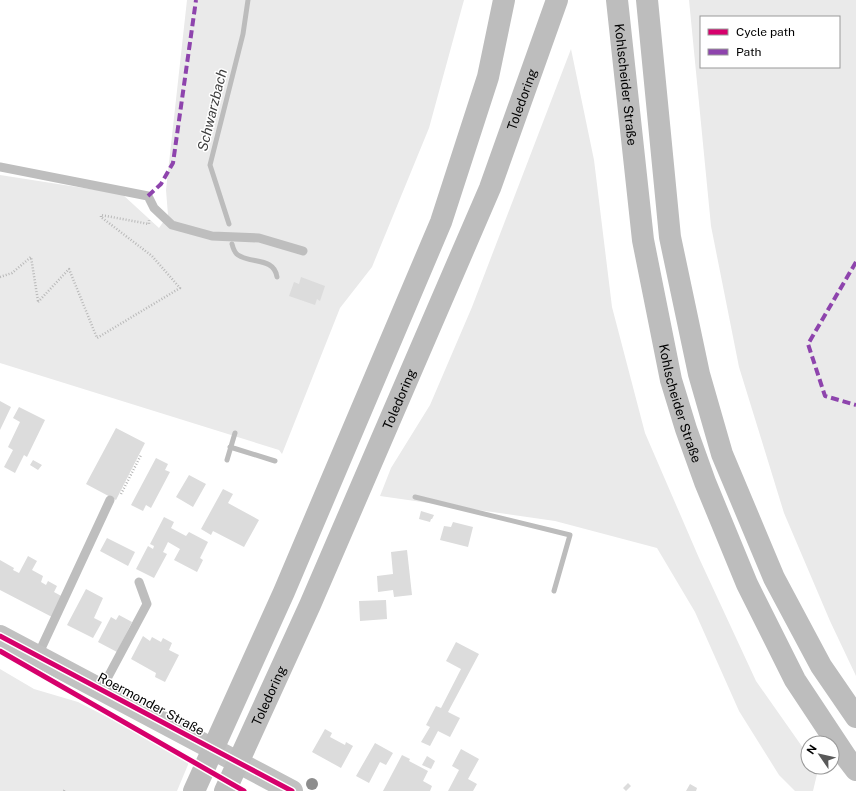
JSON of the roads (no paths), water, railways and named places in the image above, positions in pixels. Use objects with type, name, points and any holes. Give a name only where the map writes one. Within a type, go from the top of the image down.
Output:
[{"type":"main road","points":[[194,791],[284,592],[441,222],[488,77],[504,0]]},
{"type":"main road","name":"Toledoring","points":[[225,791],[310,605],[490,188],[557,0]]},
{"type":"main road","name":"Kohlscheider Straße","points":[[617,0],[643,240],[671,380],[686,429],[705,482],[747,584],[795,680],[856,770]]},
{"type":"main road","name":"Kohlscheider Straße","points":[[647,0],[670,237],[699,374],[722,454],[774,578],[821,666],[856,717]]},
{"type":"main road","name":"Roermonder Straße","points":[[0,636],[292,791]]},
{"type":"lane","points":[[0,167],[148,196],[154,208],[172,225],[212,236],[259,238],[303,251]]},
{"type":"lane","points":[[38,655],[110,500]]},
{"type":"lane","points":[[101,690],[147,604],[140,582]]},
{"type":"waterway","name":"Schwarzbach","points":[[229,224],[210,165],[243,34],[248,0]]},
{"type":"waterway","name":"Schwarzbach","points":[[232,244],[238,255],[243,258],[271,266],[277,277]]},
{"type":"waterway","name":"Schwarzbach","points":[[227,460],[235,433]]},
{"type":"waterway","points":[[230,447],[275,461]]},
{"type":"waterway","points":[[415,497],[570,535],[554,591]]}]
